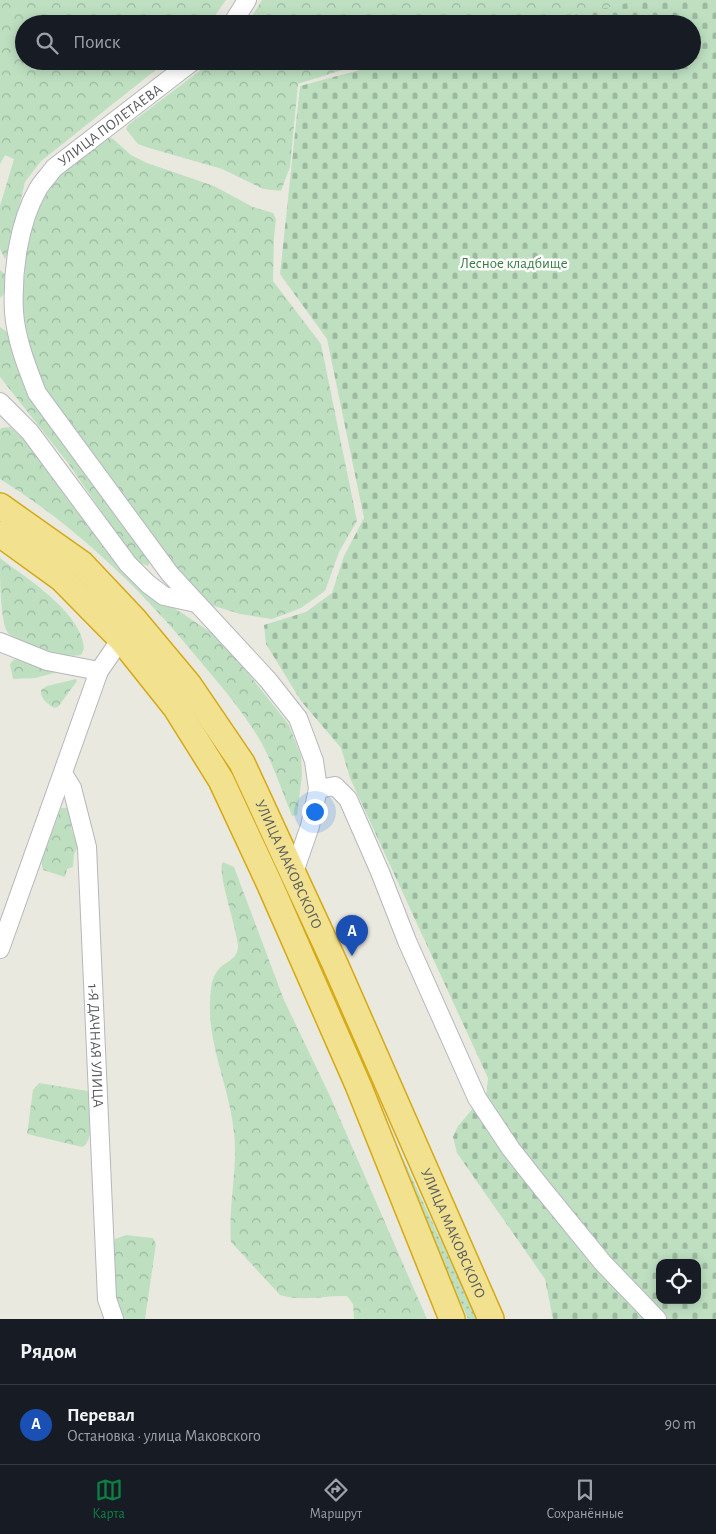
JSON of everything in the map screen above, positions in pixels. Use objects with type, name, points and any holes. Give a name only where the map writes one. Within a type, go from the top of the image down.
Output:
[{"type":"highway","name":"УЛИЦА МАКОВСКОГО","points":[[0,506],[82,564],[133,618],[189,685],[242,764],[335,964],[491,1319]]},
{"type":"highway","name":"УЛИЦА МАКОВСКОГО","points":[[0,534],[62,579],[121,639],[176,708],[221,780],[270,885],[358,1085],[452,1319]]},
{"type":"street","points":[[238,15],[247,0]]},
{"type":"street","name":"УЛИЦА ПОЛЕТАЕВА","points":[[181,70],[54,168],[38,189],[22,231],[16,276],[7,310],[37,393],[170,574],[268,680],[298,718],[314,761],[318,789]]},
{"type":"street","points":[[0,402],[30,432],[128,564],[148,584],[164,596],[196,603]]},
{"type":"street","points":[[0,949],[100,671],[121,639]]},
{"type":"street","points":[[0,642],[47,661],[100,671]]},
{"type":"street","name":"1-Я ДАЧНАЯ УЛИЦА","points":[[64,775],[72,788],[87,847],[107,1299],[114,1319]]},
{"type":"street","points":[[293,875],[310,826],[318,789],[335,786],[348,799],[380,872],[407,941],[477,1098],[511,1149],[540,1187],[603,1263],[657,1319]]},
{"type":"green space","points":[[0,0],[226,0],[215,15],[15,15],[15,70],[156,70],[41,161],[25,182],[9,250],[5,259],[0,249],[0,206],[14,159],[5,155],[0,164]]},
{"type":"green space","points":[[262,0],[654,0],[588,15],[253,15]]},
{"type":"green space","name":"Лесное кладбище","points":[[641,0],[716,0],[716,1319],[553,1319],[545,1279],[457,1153],[453,1137],[458,1126],[487,1092],[488,1078],[350,778],[341,748],[301,701],[266,644],[264,625],[306,612],[332,593],[344,556],[364,518],[327,339],[280,274],[300,86],[360,70],[701,70],[701,15],[574,15]]},
{"type":"green space","points":[[201,70],[343,70],[298,84],[290,167],[281,191],[263,189],[222,169],[138,144],[126,129],[128,125]]},
{"type":"green space","points":[[105,138],[112,138],[131,155],[147,163],[214,186],[253,207],[273,213],[276,219],[273,281],[321,344],[357,521],[339,552],[325,591],[301,608],[272,619],[240,614],[198,601],[45,393],[30,351],[21,313],[27,245],[35,217],[46,192],[61,173]]},
{"type":"green space","points":[[0,270],[7,276],[7,285],[0,298]]},
{"type":"green space","points":[[0,327],[11,335],[150,559],[148,566],[138,562],[123,543],[68,463],[0,377]]},
{"type":"green space","points":[[10,427],[29,444],[156,596],[221,639],[289,725],[301,756],[302,775],[297,815],[292,816],[269,759],[255,732],[182,639],[135,588],[84,541],[29,498],[0,479],[0,430],[1,428]]},
{"type":"green space","points":[[0,558],[38,586],[64,610],[74,622],[81,636],[84,649],[81,655],[65,655],[49,651],[23,642],[8,633],[3,619]]},
{"type":"green space","points":[[22,659],[58,672],[35,678],[13,679],[10,664],[13,660]]},
{"type":"green space","points":[[76,679],[77,681],[58,707],[54,708],[43,699],[41,690],[47,686]]},
{"type":"green space","points":[[61,808],[68,808],[70,811],[72,817],[71,828],[78,847],[74,854],[73,867],[67,869],[65,877],[43,870],[41,861]]},
{"type":"green space","points":[[223,862],[234,867],[284,1000],[330,1096],[427,1319],[354,1319],[353,1304],[347,1296],[297,1298],[280,1295],[231,1242],[230,1228],[235,1160],[234,1133],[210,1019],[213,980],[219,969],[236,955],[238,946],[224,888],[222,876]]},
{"type":"green space","points":[[39,1083],[88,1091],[90,1096],[91,1122],[89,1138],[82,1147],[27,1134],[33,1090]]},
{"type":"green space","points":[[388,1126],[477,1319],[468,1319],[429,1233]]},
{"type":"green space","points":[[126,1235],[153,1238],[156,1244],[145,1319],[123,1319],[116,1302],[114,1243],[115,1239]]},
{"type":"place","name":"Перевал","points":[[352,956]]}]
